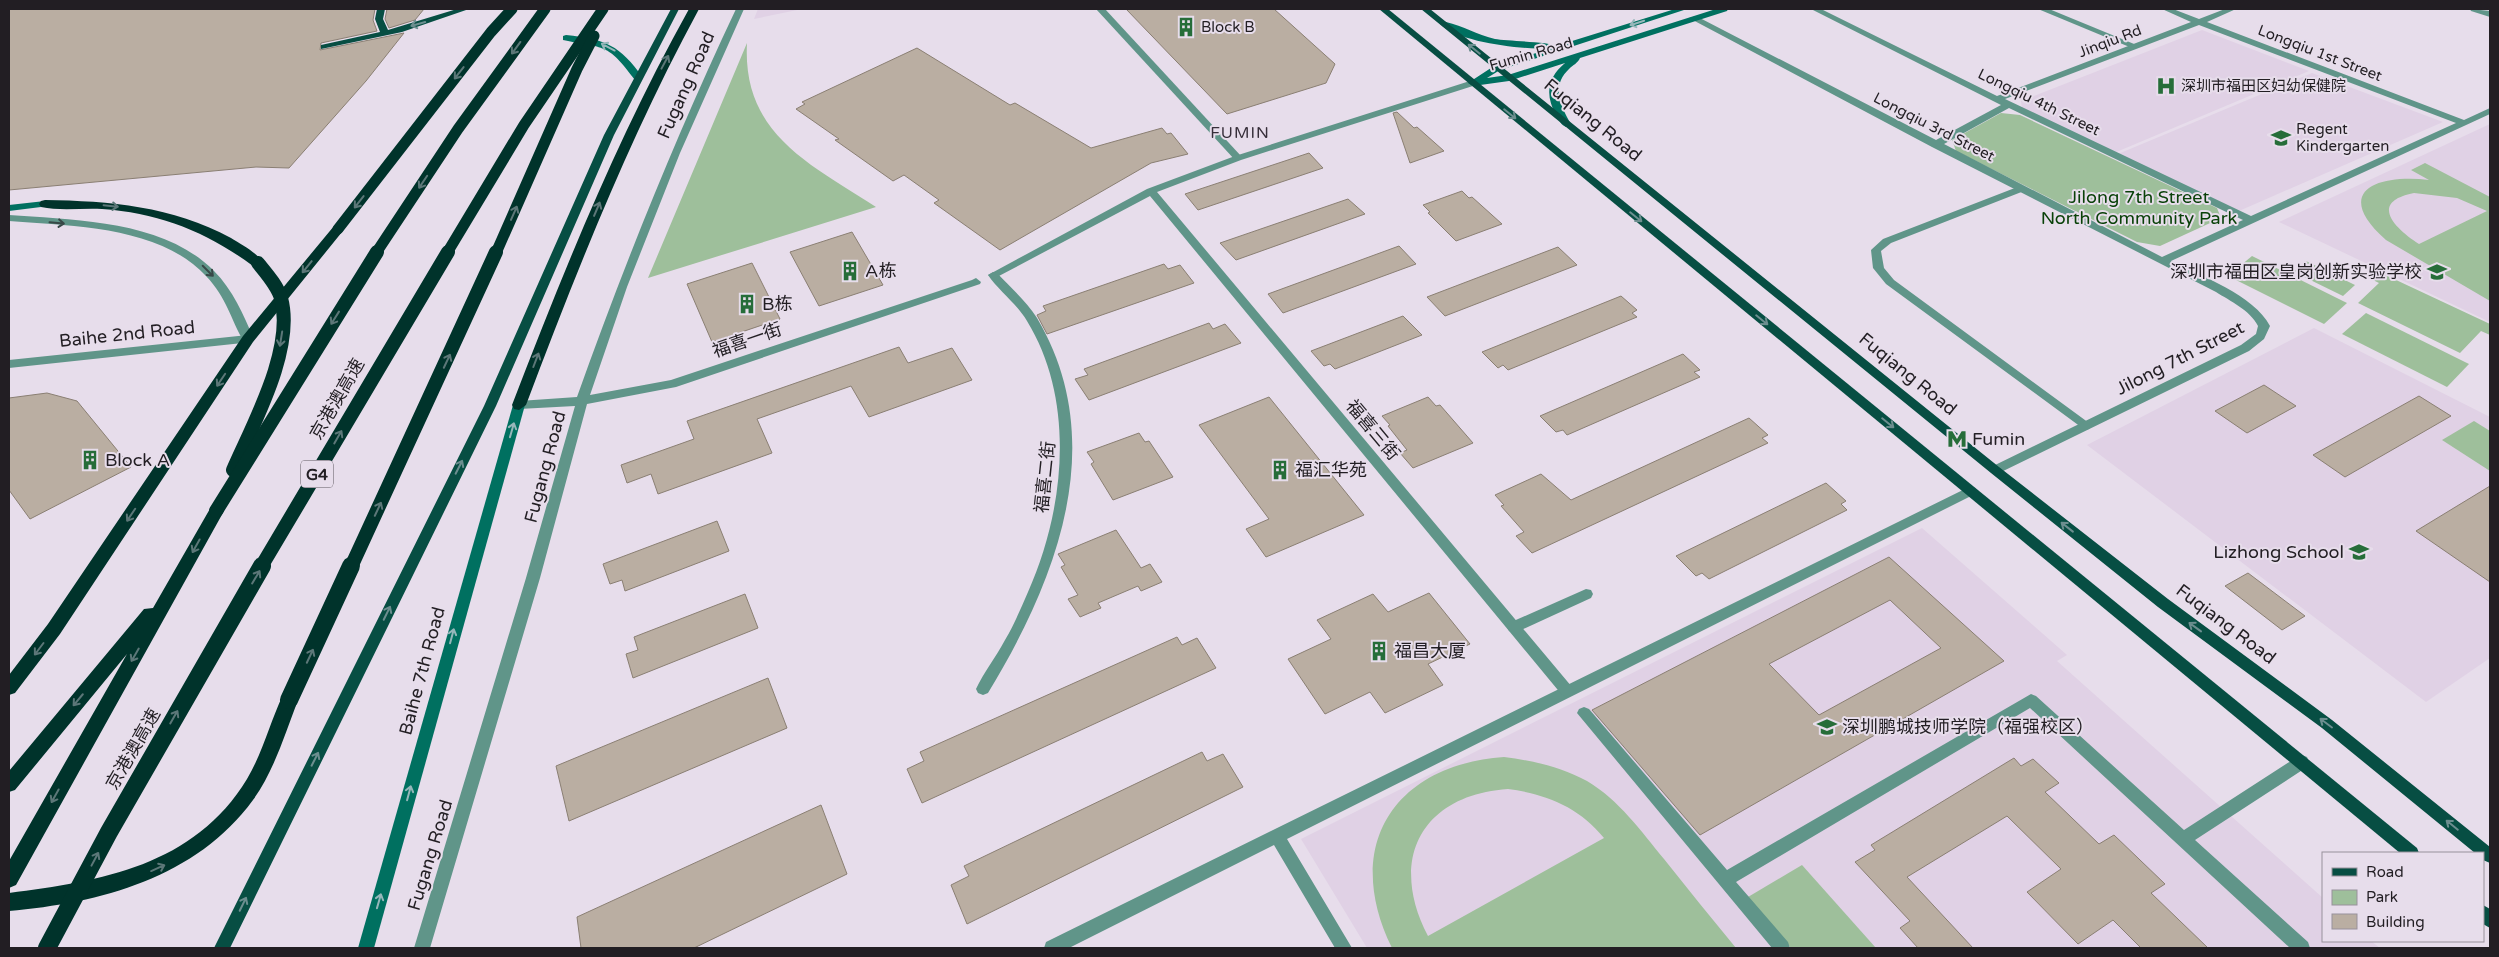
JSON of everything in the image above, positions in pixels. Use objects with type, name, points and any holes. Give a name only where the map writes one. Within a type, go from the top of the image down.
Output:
[{"type":"highway","points":[[9,688],[60,622],[248,339],[338,229],[491,32],[512,9]]},
{"type":"highway","points":[[9,879],[216,511],[353,288],[458,129],[545,9]]},
{"type":"highway","points":[[9,902],[93,891],[168,863],[216,829],[247,794],[266,759],[289,700],[479,292],[604,9]]},
{"type":"highway","name":"京港澳高速","points":[[47,948],[109,832],[211,652],[384,359],[524,125],[604,9]]},
{"type":"highway","points":[[519,405],[558,302],[603,197],[653,86],[694,9]]},
{"type":"highway","points":[[45,204],[103,205],[171,216],[191,222],[226,238],[258,263],[274,284],[281,299],[283,328],[280,348],[273,371],[216,511]]},
{"type":"highway","points":[[9,784],[176,582]]},
{"type":"main road","points":[[380,9],[379,19],[385,33]]},
{"type":"main road","points":[[324,47],[385,33],[465,9]]},
{"type":"main road","points":[[222,948],[490,406],[609,135],[675,9]]},
{"type":"main road","points":[[1383,9],[2410,852]]},
{"type":"main road","name":"Fuqiang Road","points":[[1425,9],[1995,470],[2163,603],[2327,724],[2490,856]]},
{"type":"main road","name":"Fumin Road","points":[[1473,83],[1497,68],[1683,9]]},
{"type":"main road","name":"Fumin Road","points":[[1473,83],[1509,78],[1724,9]]},
{"type":"main road","points":[[1444,24],[1462,33],[1511,44],[1549,46],[1577,42]]},
{"type":"main road","points":[[566,38],[606,44],[625,60],[638,78]]},
{"type":"main road","points":[[1566,124],[1556,108],[1552,96],[1554,83],[1570,64],[1585,53]]},
{"type":"main road","points":[[9,208],[45,204]]},
{"type":"main road","name":"Baihe 7th Road","points":[[366,948],[519,405]]},
{"type":"street","name":"Fugang Road","points":[[422,948],[533,578],[582,401],[622,287],[676,153],[740,9]]},
{"type":"street","points":[[1100,9],[1238,158]]},
{"type":"street","name":"Longqiu 4th Street","points":[[1814,9],[2251,220]]},
{"type":"street","points":[[2042,9],[2135,46]]},
{"type":"street","name":"Longqiu 1st Street","points":[[2166,9],[2464,123]]},
{"type":"street","name":"Jinqiu Rd","points":[[1997,99],[2232,9]]},
{"type":"street","points":[[2474,9],[2490,14]]},
{"type":"street","name":"Longqiu 3rd Street","points":[[1693,18],[2162,261]]},
{"type":"street","points":[[1151,191],[1238,158],[1473,83]]},
{"type":"street","points":[[1935,145],[2008,104]]},
{"type":"street","points":[[2162,261],[2490,111]]},
{"type":"street","points":[[2020,188],[1887,241],[1876,250],[1875,261],[1881,273],[1890,282],[2085,426]]},
{"type":"street","name":"福喜二街","points":[[983,689],[1002,662],[1041,577],[1059,517],[1068,450],[1067,420],[1058,381],[1046,343],[1025,306],[993,275],[1151,191]]},
{"type":"street","name":"福喜三街","points":[[1151,191],[1567,692]]},
{"type":"street","points":[[9,218],[103,226],[137,233],[190,254],[225,289],[242,321],[248,339]]},
{"type":"street","name":"Jilong 7th Street","points":[[1995,470],[2245,348],[2262,334],[2263,321],[2250,309],[2162,261]]},
{"type":"street","name":"福喜一街","points":[[519,405],[582,401],[672,384],[976,282]]},
{"type":"street","name":"Baihe 2nd Road","points":[[9,364],[248,339]]},
{"type":"street","points":[[1052,948],[1971,491]]},
{"type":"street","points":[[1514,627],[1586,594]]},
{"type":"street","points":[[1725,880],[2030,700],[2302,948]]},
{"type":"street","points":[[1584,713],[1782,948]]},
{"type":"street","points":[[2183,840],[2302,762]]},
{"type":"street","points":[[1277,836],[1344,948]]},
{"type":"shaded area","points":[[758,9],[802,9],[754,19]]},
{"type":"shaded area","name":"深圳市福田区妇幼保健院","points":[[2202,30],[2309,71],[2114,153],[2022,109],[2021,101]]},
{"type":"shaded area","name":"Regent Kindergarten","points":[[2312,73],[2443,122],[2239,211],[2118,154]]},
{"type":"shaded area","name":"深圳市福田区皇岗创新实验学校","points":[[2490,124],[2490,322],[2279,222]]},
{"type":"shaded area","name":"Lizhong School","points":[[2314,328],[2490,417],[2490,658],[2426,702],[2087,445]]},
{"type":"shaded area","name":"深圳鹏城技师学院（福强校区）","points":[[1922,528],[2067,655],[2057,661],[2322,897],[2322,942],[2372,942],[2380,948],[1367,948],[1301,839]]},
{"type":"green space","points":[[747,43],[748,74],[756,101],[768,124],[785,143],[805,160],[876,207],[648,278]]},
{"type":"green space","name":"Jilong 7th Street North Community Park","points":[[2001,113],[2020,115],[2217,208],[2221,218],[2160,246],[2137,242],[1956,151],[1952,140]]},
{"type":"green space","points":[[2425,163],[2490,197],[2490,301],[2386,240],[2370,223],[2362,209],[2362,198],[2367,189],[2378,183],[2393,180],[2429,180],[2411,170]],"holes":[[[2414,193],[2457,198],[2487,211],[2419,244],[2402,231],[2390,216],[2389,209],[2392,203],[2400,197]]]},
{"type":"green space","points":[[2252,256],[2347,303],[2324,324],[2228,276]]},
{"type":"green space","points":[[2306,261],[2355,285],[2343,296],[2294,272]]},
{"type":"green space","points":[[2379,272],[2490,324],[2490,335],[2481,331],[2460,353],[2358,303],[2379,283],[2371,279]]},
{"type":"green space","points":[[2366,313],[2469,364],[2447,387],[2342,334]]},
{"type":"green space","points":[[2474,421],[2490,431],[2490,471],[2442,440]]},
{"type":"green space","points":[[1504,757],[1526,760],[1567,772],[1599,789],[1638,827],[1736,948],[1392,948],[1378,911],[1373,877],[1376,845],[1388,818],[1407,794],[1433,776],[1465,763]],"holes":[[[1508,789],[1536,794],[1573,810],[1604,838],[1428,936],[1416,908],[1411,882],[1413,858],[1420,836],[1434,818],[1453,804],[1478,794]]]},
{"type":"green space","points":[[1802,865],[1876,948],[1791,948],[1748,897]]},
{"type":"building","points":[[9,9],[375,9],[373,20],[377,31],[321,43],[320,50],[404,33],[366,81],[289,168],[256,167],[9,190]]},
{"type":"building","points":[[387,9],[424,9],[415,20],[389,28],[385,19]]},
{"type":"building","points":[[1126,9],[1274,9],[1335,64],[1326,83],[1227,114]]},
{"type":"building","points":[[917,48],[1010,105],[1015,103],[1091,148],[1162,128],[1167,134],[1171,133],[1188,154],[1151,163],[1000,250],[934,203],[939,200],[904,175],[893,181],[835,140],[839,139],[796,109],[805,104],[802,102]]},
{"type":"building","points":[[1397,112],[1444,151],[1410,163],[1393,113]]},
{"type":"building","points":[[1309,153],[1323,168],[1198,210],[1185,194]]},
{"type":"building","points":[[1462,191],[1469,198],[1472,197],[1502,224],[1456,241],[1428,213],[1430,212],[1423,205]]},
{"type":"building","points":[[1348,199],[1365,214],[1236,260],[1220,243]]},
{"type":"building","name":"A栋","points":[[852,232],[883,285],[819,306],[790,252]]},
{"type":"building","points":[[1399,246],[1416,264],[1283,313],[1268,294]]},
{"type":"building","points":[[1558,247],[1577,265],[1445,316],[1427,297]]},
{"type":"building","name":"B栋","points":[[752,263],[780,319],[712,342],[687,284]]},
{"type":"building","points":[[1164,264],[1168,269],[1180,265],[1194,283],[1047,334],[1037,315],[1046,311],[1043,306]]},
{"type":"building","points":[[1621,296],[1637,310],[1632,313],[1637,317],[1508,370],[1503,365],[1498,368],[1482,352]]},
{"type":"building","points":[[1403,316],[1422,335],[1335,369],[1330,364],[1324,366],[1311,351]]},
{"type":"building","points":[[1209,323],[1213,329],[1225,324],[1241,343],[1089,400],[1075,379],[1088,375],[1084,369]]},
{"type":"building","points":[[899,347],[908,363],[952,348],[972,380],[869,417],[851,386],[757,419],[772,453],[658,494],[651,474],[627,483],[621,465],[694,439],[687,421]]},
{"type":"building","points":[[1683,354],[1700,370],[1694,372],[1700,377],[1567,435],[1563,430],[1556,432],[1540,416]]},
{"type":"building","points":[[2264,385],[2296,406],[2247,433],[2215,411]]},
{"type":"building","points":[[47,393],[77,401],[131,467],[30,519],[9,490],[9,398]]},
{"type":"building","points":[[2419,396],[2451,416],[2345,477],[2313,455]]},
{"type":"building","name":"福汇华苑","points":[[1269,397],[1364,515],[1266,557],[1246,529],[1269,519],[1199,425]]},
{"type":"building","points":[[1428,397],[1436,406],[1440,405],[1473,443],[1413,468],[1400,453],[1407,450],[1382,416]]},
{"type":"building","points":[[1749,418],[1768,435],[1762,438],[1768,443],[1532,553],[1516,536],[1524,532],[1501,506],[1504,505],[1495,495],[1541,474],[1571,500]]},
{"type":"building","points":[[1139,433],[1145,442],[1149,441],[1173,477],[1113,500],[1091,464],[1094,462],[1087,452]]},
{"type":"building","points":[[1826,483],[1846,501],[1841,504],[1847,510],[1709,579],[1702,573],[1696,576],[1676,556]]},
{"type":"building","points":[[2490,486],[2490,582],[2416,531]]},
{"type":"building","points":[[717,521],[729,551],[625,591],[622,580],[610,584],[603,564]]},
{"type":"building","points":[[1116,530],[1141,568],[1150,564],[1162,582],[1141,591],[1138,586],[1098,603],[1101,608],[1080,617],[1068,599],[1078,595],[1061,567],[1065,565],[1058,554]]},
{"type":"building","points":[[1889,557],[2004,661],[1700,835],[1592,710]],"holes":[[[1890,600],[1941,648],[1819,715],[1769,664]]]},
{"type":"building","points":[[2248,573],[2305,616],[2282,630],[2225,586]]},
{"type":"building","name":"福昌大厦","points":[[1429,593],[1470,644],[1428,664],[1443,685],[1385,713],[1370,692],[1325,714],[1288,659],[1331,639],[1317,620],[1373,594],[1388,612]]},
{"type":"building","points":[[745,594],[758,628],[633,678],[626,654],[638,650],[634,637]]},
{"type":"building","points":[[1177,637],[1182,645],[1197,638],[1216,668],[922,803],[907,769],[924,761],[920,752]]},
{"type":"building","points":[[768,678],[787,728],[569,821],[556,766]]},
{"type":"building","points":[[1202,752],[1207,761],[1223,754],[1243,787],[967,924],[951,885],[969,876],[964,866]]},
{"type":"building","points":[[2014,758],[2021,766],[2033,759],[2059,783],[2045,792],[2099,844],[2114,835],[2165,884],[2151,893],[2208,948],[2141,948],[2113,920],[2078,944],[2027,892],[2061,869],[2007,816],[1907,877],[1973,948],[1918,948],[1900,928],[1910,921],[1855,862],[1875,850],[1871,845]]},
{"type":"building","points":[[821,805],[847,874],[694,948],[581,948],[577,917]]},
{"type":"place","name":"Block B","points":[[1186,27]]},
{"type":"place","name":"深圳市福田区妇幼保健院","points":[[2166,86]]},
{"type":"place","name":"Regent Kindergarten","points":[[2281,138]]},
{"type":"place","name":"A栋","points":[[850,271]]},
{"type":"place","name":"深圳市福田区皇岗创新实验学校","points":[[2437,272]]},
{"type":"place","name":"B栋","points":[[747,304]]},
{"type":"place","name":"Fumin","points":[[1957,439]]},
{"type":"place","name":"Block A","points":[[90,460]]},
{"type":"place","name":"福汇华苑","points":[[1280,470]]},
{"type":"place","name":"Lizhong School","points":[[2359,552]]},
{"type":"place","name":"福昌大厦","points":[[1379,651]]},
{"type":"place","name":"深圳鹏城技师学院（福强校区）","points":[[1827,727]]},
{"type":"district","name":"FUMIN","points":[[1240,132]]}]
